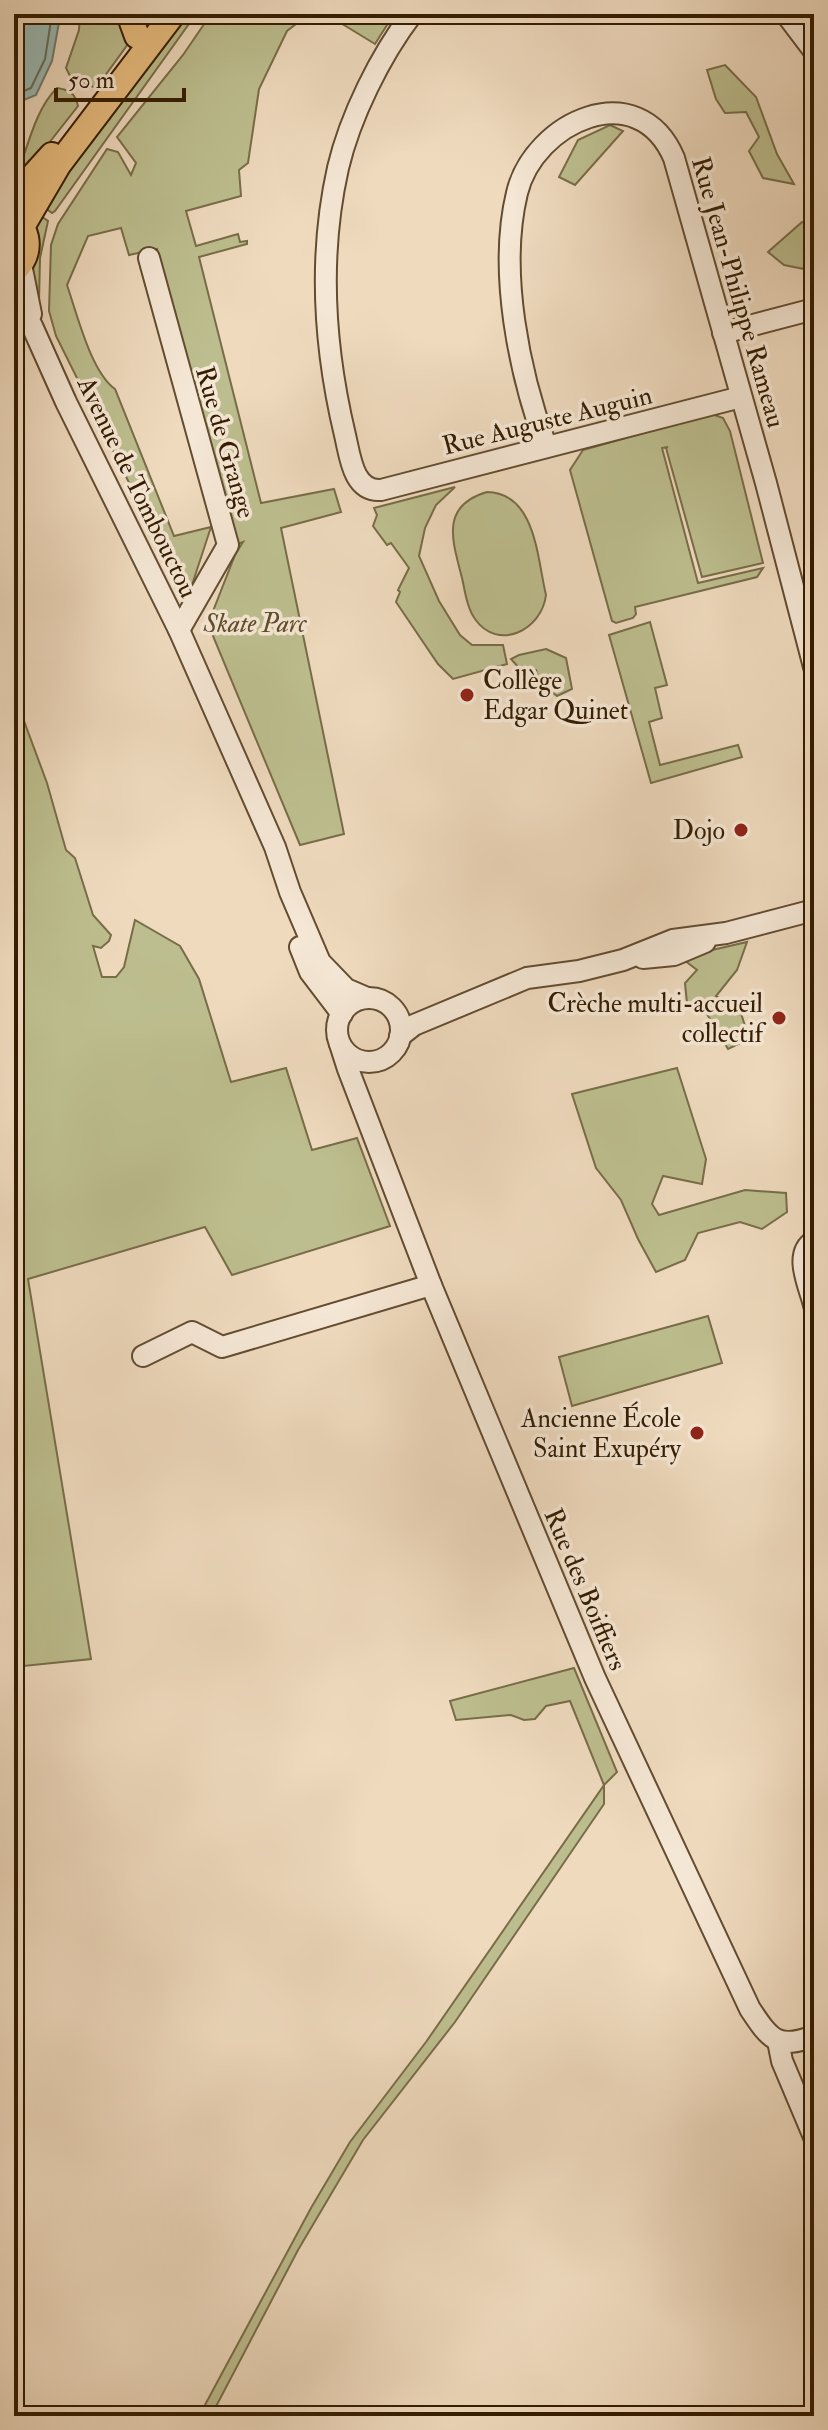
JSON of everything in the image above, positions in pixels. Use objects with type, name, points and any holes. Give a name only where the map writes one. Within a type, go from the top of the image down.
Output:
[{"type":"main road","points":[[14,197],[58,149],[133,25],[154,14]]},
{"type":"main road","points":[[17,267],[27,249],[27,238],[18,222],[173,14]]},
{"type":"street","name":"Rue Auguste Auguin","points":[[412,14],[373,77],[357,115],[339,165],[327,250],[327,338],[333,386],[360,483],[381,490],[741,397]]},
{"type":"street","points":[[786,14],[814,51]]},
{"type":"street","name":"Rue Jean-Philippe Rameau","points":[[546,446],[518,353],[512,293],[512,217],[522,177],[535,153],[575,121],[610,111],[640,119],[654,127],[668,144],[766,483],[814,667]]},
{"type":"street","name":"Rue de Grange","points":[[149,258],[228,545],[179,630]]},
{"type":"street","name":"Avenue de Tombouctou","points":[[17,267],[32,326]]},
{"type":"street","name":"Avenue de Tombouctou","points":[[14,295],[32,326],[66,402],[179,630],[275,847],[290,892],[320,962],[346,989],[367,998]]},
{"type":"street","points":[[723,333],[814,309]]},
{"type":"street","name":"Avenue de Tombouctou","points":[[290,892],[303,957],[320,988],[342,1014]]},
{"type":"street","points":[[400,1036],[414,1025],[527,978],[579,971],[623,960],[674,955],[726,933],[814,910]]},
{"type":"street","points":[[367,998],[380,1000],[394,1010],[400,1023],[400,1036],[396,1047],[387,1056],[372,1062],[354,1058],[340,1044],[337,1030],[342,1014],[350,1004],[367,998]]},
{"type":"street","points":[[394,1010],[470,1000]]},
{"type":"street","name":"Rue des Boiffiers","points":[[340,1044],[431,1285],[595,1678],[750,2009],[770,2037],[778,2041]]},
{"type":"street","points":[[362,1106],[361,1086],[372,1062]]},
{"type":"street","points":[[814,1241],[805,1249],[803,1258],[814,1305]]},
{"type":"street","points":[[143,1356],[192,1332],[222,1347],[431,1285]]},
{"type":"street","points":[[814,2036],[797,2042],[778,2041],[782,2061],[814,2137]]},
{"type":"green space","points":[[80,14],[122,14],[130,36],[128,44],[96,88],[71,78],[66,68],[79,30]]},
{"type":"green space","points":[[180,14],[196,14],[52,213],[40,204]]},
{"type":"green space","name":"Skate Parc","points":[[211,14],[309,14],[287,31],[259,89],[248,163],[239,170],[241,196],[186,211],[196,246],[238,234],[240,242],[247,241],[247,244],[199,257],[261,503],[334,489],[341,512],[281,528],[344,834],[300,845],[208,624],[243,542],[232,546],[157,249],[129,255],[121,228],[88,236],[67,285],[92,356],[106,381],[115,389],[174,536],[211,527],[189,594],[183,591],[56,336],[49,311],[51,245],[58,224],[107,149],[118,152],[131,175],[136,163],[117,137],[183,55]]},
{"type":"green space","points":[[326,14],[394,14],[375,44]]},
{"type":"green space","points":[[725,65],[756,97],[777,154],[794,184],[763,178],[749,151],[759,137],[746,112],[725,113],[716,99],[707,70]]},
{"type":"green space","points":[[57,88],[71,93],[78,106],[19,181],[18,172],[33,128],[43,106]]},
{"type":"green space","points":[[610,125],[623,131],[575,185],[559,177],[578,140]]},
{"type":"green space","points":[[35,212],[48,221],[40,258],[39,301],[27,268]]},
{"type":"green space","points":[[802,222],[814,229],[809,270],[784,265],[768,252]]},
{"type":"green space","points":[[712,414],[723,418],[730,431],[763,563],[702,577],[668,447],[662,448],[698,583],[763,568],[757,577],[635,607],[633,618],[616,623],[612,621],[570,470],[583,450]]},
{"type":"green space","points":[[455,487],[436,505],[425,528],[419,556],[439,601],[460,635],[472,645],[503,645],[507,664],[453,679],[438,664],[396,602],[398,590],[409,568],[391,543],[387,545],[373,526],[377,515],[374,508]]},
{"type":"green space","points":[[487,492],[503,495],[516,503],[525,515],[532,530],[546,595],[543,607],[528,627],[507,635],[484,629],[472,615],[453,539],[456,516],[462,506]]},
{"type":"green space","points":[[650,622],[667,685],[655,688],[662,718],[649,722],[660,765],[738,745],[742,757],[651,783],[609,635]]},
{"type":"green space","points":[[546,649],[566,658],[572,689],[557,696],[539,682],[536,670],[520,669],[511,659]]},
{"type":"green space","points":[[14,694],[47,783],[66,850],[75,858],[93,915],[111,935],[101,948],[93,946],[102,977],[116,977],[124,967],[135,920],[180,946],[199,979],[231,1082],[286,1068],[312,1150],[357,1138],[390,1226],[232,1275],[205,1227],[28,1279],[91,1659],[14,1667]]},
{"type":"green space","points":[[747,942],[737,970],[716,996],[740,1010],[749,1039],[728,1049],[701,1004],[687,1003],[685,983],[697,970],[684,960],[699,953]]},
{"type":"green space","points":[[677,1068],[706,1159],[702,1184],[663,1176],[652,1204],[659,1215],[745,1190],[786,1193],[787,1212],[762,1229],[740,1222],[698,1233],[685,1260],[656,1272],[621,1200],[596,1168],[572,1094]]},
{"type":"green space","points":[[708,1316],[722,1363],[572,1406],[559,1357]]},
{"type":"green space","points":[[574,1668],[617,1772],[604,1785],[570,1701],[546,1706],[535,1719],[524,1720],[511,1715],[456,1720],[450,1701]]},
{"type":"green space","points":[[604,1785],[604,1804],[455,2022],[363,2140],[298,2250],[211,2416],[199,2416],[350,2142],[426,2042]]},
{"type":"water","points":[[14,14],[59,14],[60,17],[52,61],[36,95],[14,104]]},
{"type":"place","name":"Collège Edgar Quinet","points":[[467,695]]},
{"type":"place","name":"Dojo","points":[[741,830]]},
{"type":"place","name":"Crèche multi-accueil collectif","points":[[779,1018]]},
{"type":"place","name":"Ancienne École Saint Exupéry","points":[[697,1433]]}]
